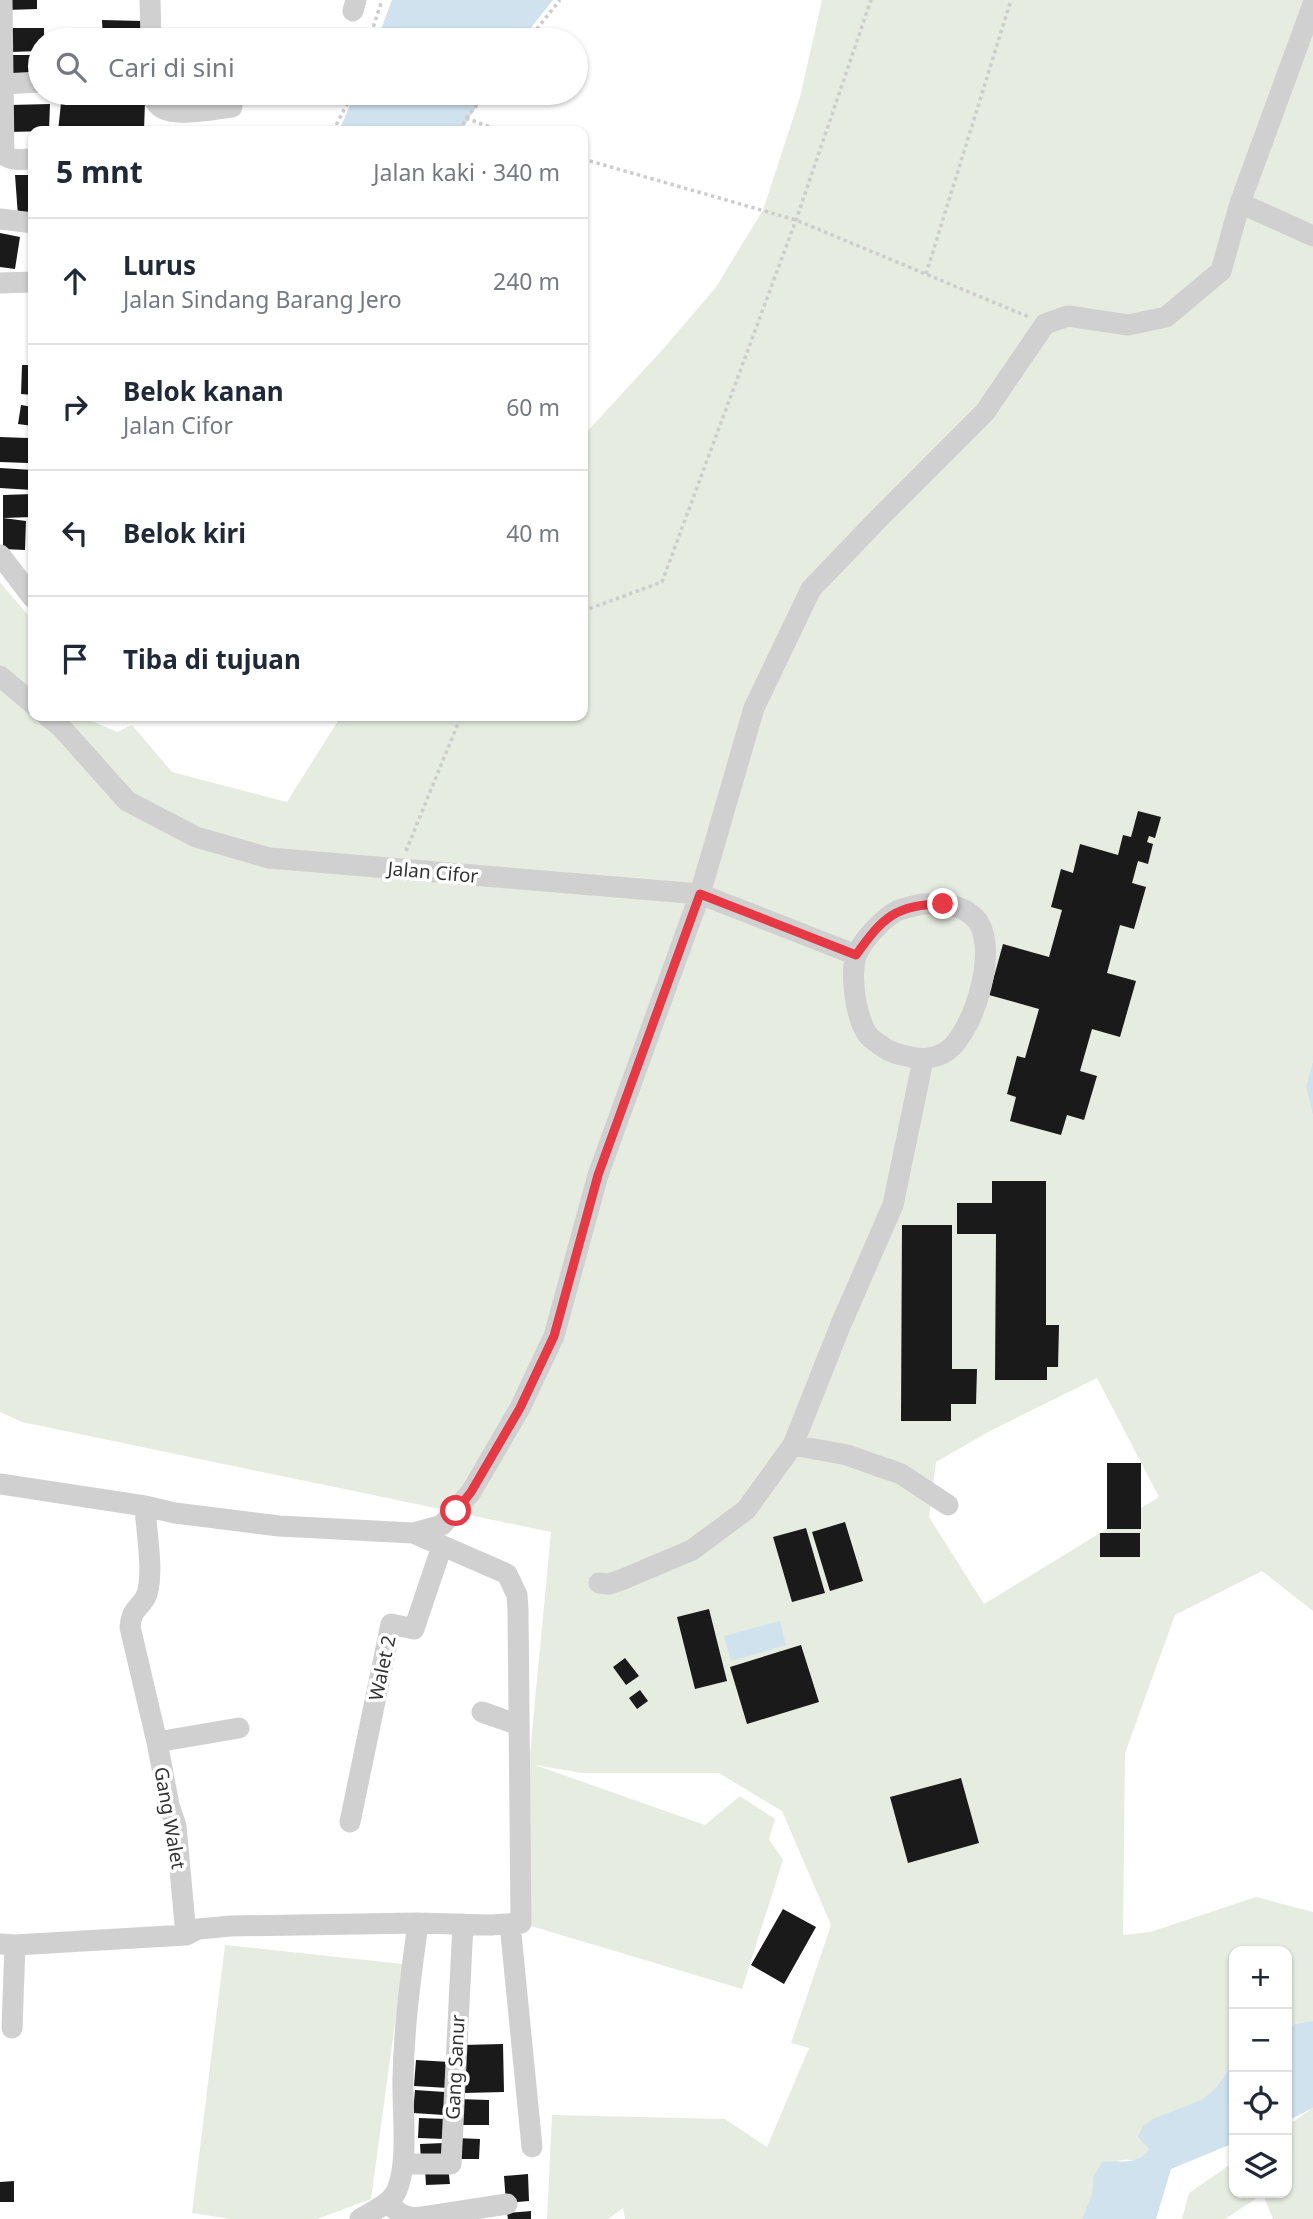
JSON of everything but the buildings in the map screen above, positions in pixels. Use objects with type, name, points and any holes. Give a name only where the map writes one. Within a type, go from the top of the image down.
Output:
[{"type":"street","points":[[2,0],[4,155],[9,159],[28,159]]},
{"type":"street","points":[[150,0],[151,28]]},
{"type":"street","points":[[428,1536],[442,1525],[471,1492],[520,1408],[554,1336],[598,1175],[700,894],[754,708],[811,589],[985,412],[1045,324],[1068,316],[1128,325],[1166,317],[1221,271],[1240,203],[1313,4]]},
{"type":"street","points":[[2,92],[28,85]]},
{"type":"street","points":[[158,105],[175,113],[232,107]]},
{"type":"street","points":[[1240,203],[1313,236]]},
{"type":"street","points":[[0,219],[28,222]]},
{"type":"street","points":[[0,283],[28,282]]},
{"type":"street","points":[[0,555],[28,591]]},
{"type":"street","points":[[0,676],[28,700]]},
{"type":"street","name":"Jalan Cifor","points":[[53,721],[127,801],[196,837],[269,858],[700,894],[856,955]]},
{"type":"street","points":[[922,904],[961,907],[975,917],[986,942],[982,982],[966,1030],[947,1052],[923,1060],[892,1053],[868,1035],[858,1012],[854,984],[856,955],[873,932],[895,912],[922,904]]},
{"type":"street","points":[[598,1583],[610,1584],[692,1550],[746,1510],[793,1444],[892,1205],[923,1060]]},
{"type":"street","points":[[793,1444],[847,1455],[901,1475],[948,1505]]},
{"type":"street","points":[[0,1485],[145,1506],[175,1513],[279,1526],[428,1536],[506,1574],[513,1583],[517,1602],[522,1923],[231,1926],[198,1929],[186,1936],[7,1945],[12,2028]]},
{"type":"street","name":"Gang Walet","points":[[145,1506],[149,1566],[147,1592],[142,1603],[134,1610],[130,1627],[176,1826],[186,1936]]},
{"type":"street","name":"Walet 2","points":[[351,1822],[391,1624],[414,1629],[428,1536]]},
{"type":"street","points":[[482,1712],[519,1725]]},
{"type":"street","points":[[157,1742],[239,1728]]},
{"type":"street","points":[[360,2219],[388,2202],[397,2190],[404,2164],[405,2015],[418,1923]]},
{"type":"street","name":"Gang Sanur","points":[[404,2164],[451,2164],[463,1924]]},
{"type":"street","points":[[510,1924],[532,2147]]},
{"type":"street","points":[[388,2202],[397,2213],[416,2218],[507,2204]]},
{"type":"path","points":[[373,28],[382,0]]},
{"type":"path","points":[[538,28],[560,0]]},
{"type":"path","points":[[588,609],[662,582],[796,220],[871,0]]},
{"type":"path","points":[[926,275],[1011,0]]},
{"type":"path","points":[[336,126],[347,105]]},
{"type":"path","points":[[462,126],[477,105]]},
{"type":"path","points":[[466,118],[487,126]]},
{"type":"path","points":[[588,160],[796,220],[1045,324]]},
{"type":"path","points":[[398,869],[459,721]]},
{"type":"shaded area","points":[[822,0],[1313,0],[1313,1061],[1306,1086],[1313,1117],[1313,1611],[1262,1571],[1175,1615],[1125,1753],[1123,1935],[1150,1932],[1256,1897],[1313,1912],[1313,2021],[1294,2024],[1292,2027],[1292,1946],[1229,1946],[1229,2070],[1215,2089],[1201,2100],[1139,2137],[1149,2149],[1145,2155],[1138,2160],[1118,2161],[1093,2178],[1092,2194],[1082,2219],[625,2219],[623,2208],[608,2219],[547,2219],[552,2115],[725,2119],[767,2147],[809,2048],[791,2043],[831,1925],[782,1811],[719,1773],[582,1773],[535,1765],[705,1825],[740,1796],[775,1819],[769,1839],[783,1860],[742,1989],[521,1923],[529,1764],[551,1532],[22,1422],[0,1412],[0,582],[28,615],[28,721],[92,721],[117,732],[132,725],[172,772],[287,802],[338,721],[588,721],[588,431],[716,287],[763,210],[800,97]],"holes":[[[1097,1378],[1159,1497],[984,1604],[929,1517],[936,1462],[990,1431]]]},
{"type":"shaded area","points":[[225,1945],[403,1964],[371,2199],[317,2219],[231,2219],[192,2213]]},
{"type":"shaded area","points":[[1313,2108],[1313,2219],[1273,2219],[1265,2198],[1292,2198],[1292,2123]]},
{"type":"shaded area","points":[[1229,2165],[1229,2198],[1257,2198],[1225,2219],[1182,2219],[1189,2193]]},
{"type":"water","points":[[392,0],[553,0],[531,28],[382,28]]},
{"type":"water","points":[[350,105],[477,105],[464,126],[341,126]]},
{"type":"water","points":[[1313,1061],[1313,1117],[1306,1086]]},
{"type":"water","points":[[780,1621],[786,1645],[731,1661],[724,1636]]},
{"type":"water","points":[[1313,2021],[1313,2108],[1292,2118],[1292,2027],[1294,2024]]},
{"type":"water","points":[[1229,2070],[1229,2145],[1171,2169],[1156,2219],[1082,2219],[1092,2194],[1093,2178],[1102,2162],[1140,2158],[1149,2149],[1138,2137],[1143,2126],[1153,2119],[1201,2100],[1215,2089]]},
{"type":"route","points":[[456,1511],[471,1492],[520,1408],[554,1336],[598,1175],[700,894],[856,955],[873,932],[895,912],[922,904],[943,904]]}]
